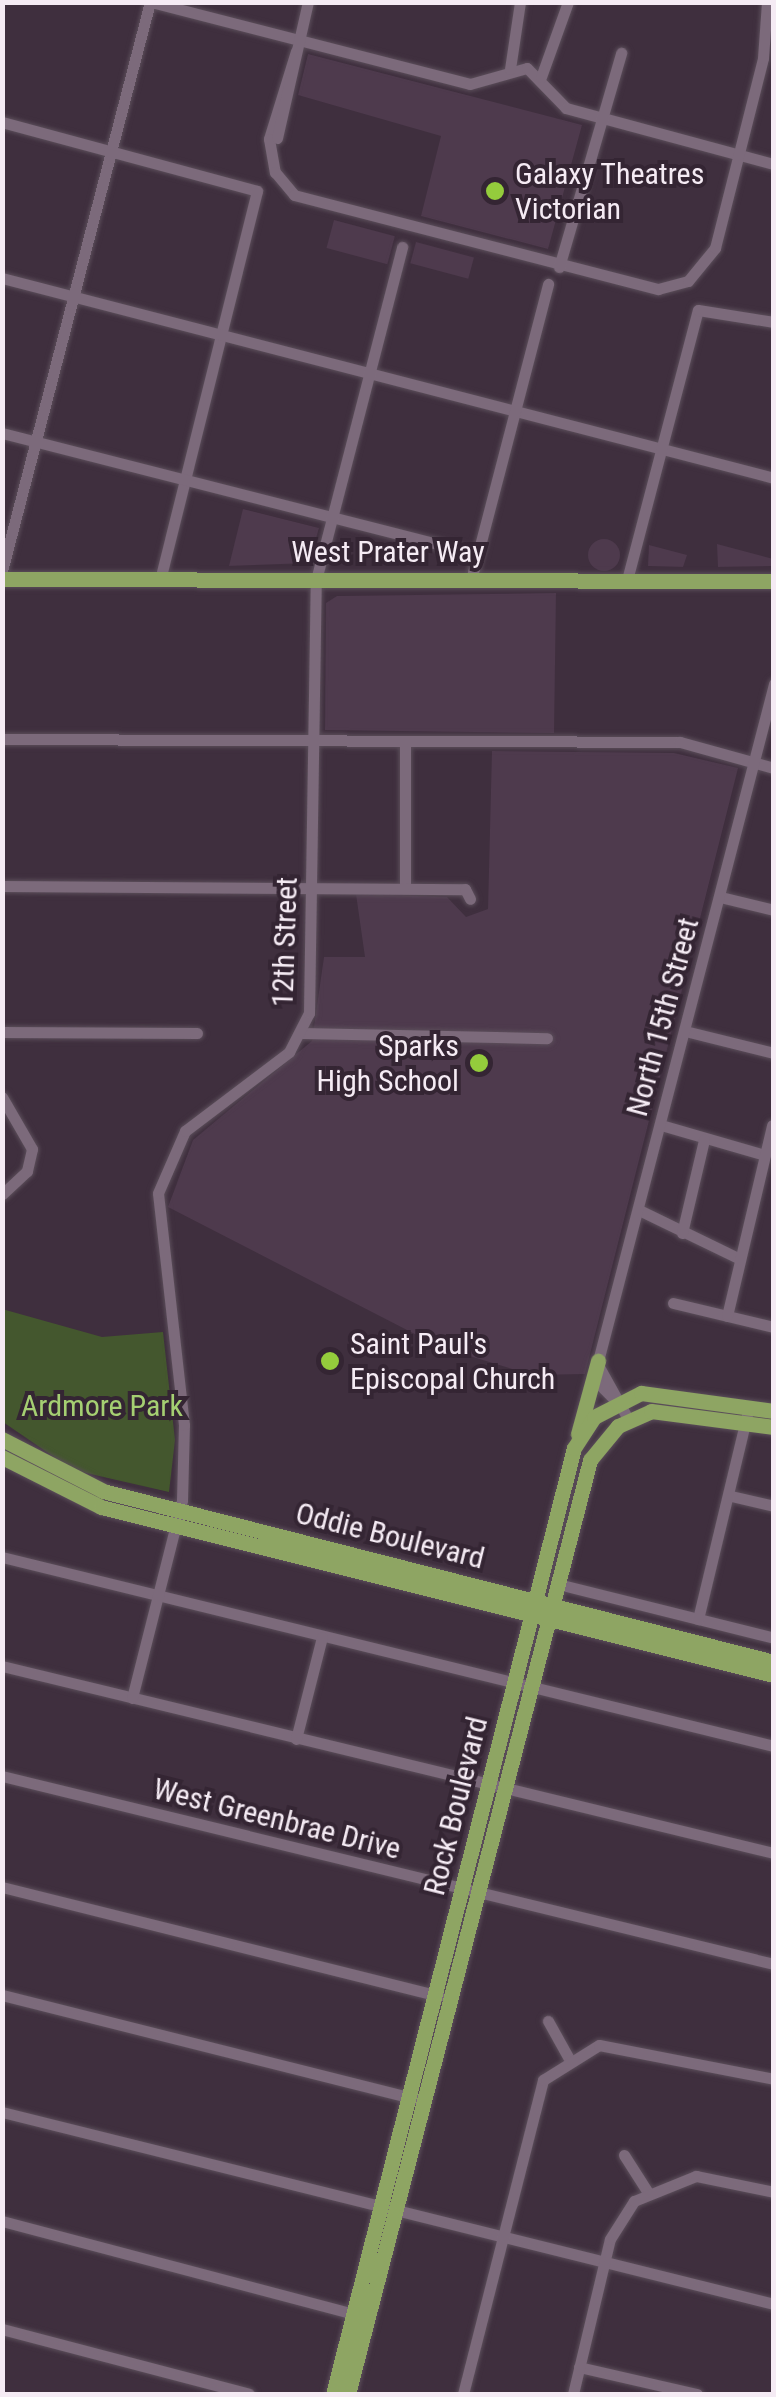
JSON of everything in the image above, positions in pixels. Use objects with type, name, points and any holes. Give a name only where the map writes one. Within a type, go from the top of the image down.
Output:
[{"type":"main road","name":"West Prater Way","points":[[2,575],[774,581]]},
{"type":"main road","points":[[574,1448],[598,1360]]},
{"type":"main road","points":[[616,1401],[666,1392],[774,1427]]},
{"type":"main road","name":"Rock Boulevard","points":[[333,2394],[361,2316],[543,1611],[574,1448],[616,1401]]},
{"type":"main road","points":[[628,1419],[674,1410],[747,1419],[774,1411]]},
{"type":"main road","name":"Rock Boulevard","points":[[543,1611],[558,1584],[590,1460],[628,1419]]},
{"type":"main road","name":"Oddie Boulevard","points":[[2,1438],[83,1484],[178,1518]]},
{"type":"main road","name":"Oddie Boulevard","points":[[2,1457],[76,1498],[178,1518],[543,1611],[774,1675]]},
{"type":"main road","name":"Oddie Boulevard","points":[[543,1611],[774,1662]]},
{"type":"main road","name":"Rock Boulevard","points":[[348,2394],[361,2316]]},
{"type":"street","points":[[2,575],[151,2],[297,45],[470,84],[510,69],[541,77],[561,105],[774,164]]},
{"type":"street","points":[[308,2],[297,45],[279,161],[298,190],[343,210],[646,288],[688,282],[715,248],[739,153],[767,2]]},
{"type":"street","points":[[510,69],[520,2]]},
{"type":"street","points":[[541,77],[568,2]]},
{"type":"street","points":[[559,266],[599,117],[621,53]]},
{"type":"street","points":[[2,122],[257,191],[160,579]]},
{"type":"street","name":"12th Street","points":[[132,1698],[178,1518],[184,1425],[158,1238],[162,1176],[191,1124],[302,1033],[312,991],[316,580],[402,247]]},
{"type":"street","points":[[2,278],[774,478]]},
{"type":"street","points":[[471,580],[548,284]]},
{"type":"street","points":[[627,580],[701,307],[774,322]]},
{"type":"street","points":[[2,433],[478,554]]},
{"type":"street","name":"North 15th Street","points":[[598,1360],[774,684]]},
{"type":"street","points":[[2,738],[680,742],[774,768]]},
{"type":"street","points":[[405,741],[405,888]]},
{"type":"street","points":[[2,886],[405,888],[467,890],[470,899]]},
{"type":"street","points":[[720,897],[774,910]]},
{"type":"street","points":[[685,1031],[774,1052]]},
{"type":"street","points":[[2,1032],[198,1032]]},
{"type":"street","points":[[302,1033],[546,1038]]},
{"type":"street","points":[[2,1097],[32,1149],[28,1171],[2,1194]]},
{"type":"street","points":[[661,1125],[766,1155]]},
{"type":"street","points":[[726,1316],[772,1125]]},
{"type":"street","points":[[682,1233],[704,1140]]},
{"type":"street","points":[[640,1210],[740,1259]]},
{"type":"street","points":[[672,1303],[774,1328]]},
{"type":"street","points":[[598,1360],[628,1419]]},
{"type":"street","points":[[698,1619],[747,1419]]},
{"type":"street","points":[[731,1496],[774,1506]]},
{"type":"street","points":[[2,1557],[774,1746]]},
{"type":"street","points":[[558,1584],[774,1638]]},
{"type":"street","points":[[296,1739],[322,1637]]},
{"type":"street","points":[[2,1666],[774,1854]]},
{"type":"street","name":"West Greenbrae Drive","points":[[2,1776],[774,1964]]},
{"type":"street","points":[[2,1886],[444,1997]]},
{"type":"street","points":[[2,1995],[417,2099]]},
{"type":"street","points":[[548,2022],[568,2057]]},
{"type":"street","points":[[463,2394],[529,2110],[568,2057],[632,2046],[774,2080]]},
{"type":"street","points":[[2,2112],[388,2213],[774,2304]]},
{"type":"street","points":[[624,2155],[647,2190]]},
{"type":"street","points":[[573,2394],[616,2224],[647,2190],[696,2176],[774,2192]]},
{"type":"street","points":[[2,2221],[361,2316]]},
{"type":"street","points":[[2,2329],[249,2394]]},
{"type":"street","points":[[580,2367],[697,2394]]},
{"type":"shaded area","points":[[308,54],[582,125],[548,249],[421,216],[441,136],[298,95]]},
{"type":"shaded area","points":[[334,220],[395,236],[387,264],[326,248]]},
{"type":"shaded area","points":[[416,242],[474,258],[468,279],[410,263]]},
{"type":"shaded area","points":[[243,509],[319,528],[309,563],[229,566]]},
{"type":"shaded area","points":[[604,539],[615,544],[620,555],[615,566],[604,571],[593,566],[588,555],[593,544]]},
{"type":"shaded area","points":[[717,544],[773,559],[773,566],[718,567]]},
{"type":"shaded area","points":[[649,545],[687,555],[683,567],[648,566]]},
{"type":"shaded area","points":[[556,593],[554,733],[325,730],[326,603],[337,596]]},
{"type":"shaded area","name":"Sparks High School","points":[[492,751],[674,753],[738,768],[585,1374],[532,1375],[440,1347],[168,1207],[193,1140],[312,1041],[324,957],[365,957],[356,894],[447,897],[466,917],[488,909]]},
{"type":"green space","name":"Ardmore Park","points":[[2,1309],[102,1337],[163,1332],[175,1440],[169,1492],[73,1470],[3,1422]]},
{"type":"place","name":"Galaxy Theatres Victorian","points":[[495,191]]},
{"type":"place","name":"Sparks High School","points":[[479,1063]]},
{"type":"place","name":"Saint Paul's Episcopal Church","points":[[330,1361]]}]
